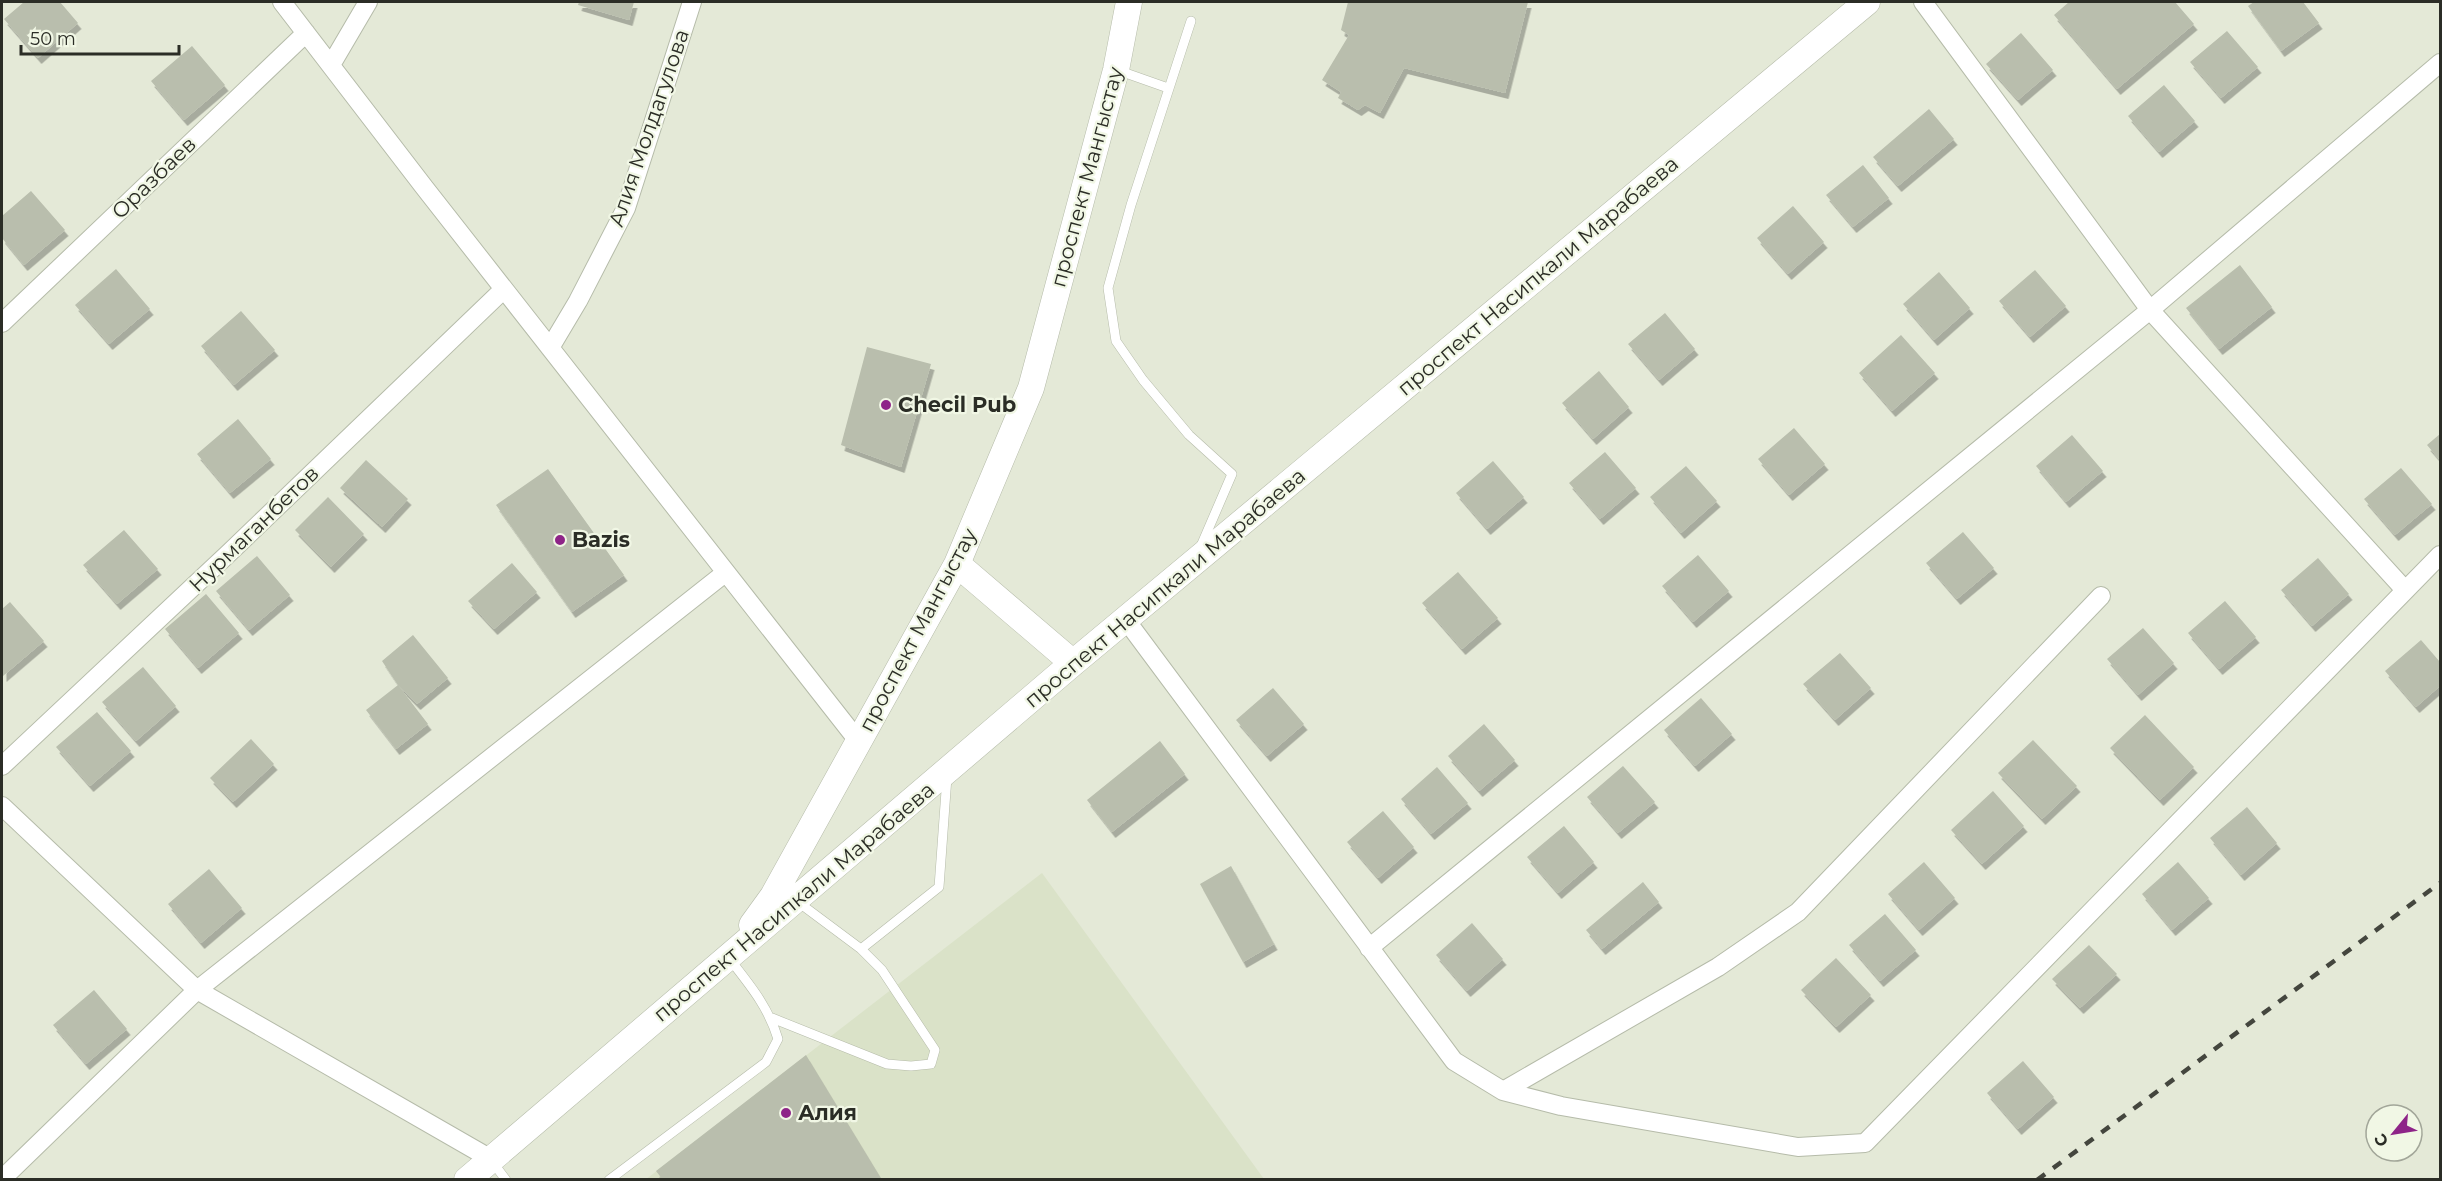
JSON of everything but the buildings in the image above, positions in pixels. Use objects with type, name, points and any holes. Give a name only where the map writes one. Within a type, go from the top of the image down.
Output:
[{"type":"main road","name":"проспект Мангыстау","points":[[728,957],[773,896],[957,564],[1031,388],[1116,69],[1129,2]]},
{"type":"main road","name":"проспект Насипкали Марабаева","points":[[467,1179],[1073,663],[1867,2]]},
{"type":"main road","points":[[957,564],[1073,663]]},
{"type":"street","points":[[282,2],[859,742]]},
{"type":"street","points":[[331,65],[368,2]]},
{"type":"street","name":"Алия Молдагулова","points":[[550,348],[578,301],[626,208],[692,2]]},
{"type":"street","points":[[1923,2],[2150,310],[2406,591]]},
{"type":"street","name":"Оразбаев","points":[[2,323],[306,33]]},
{"type":"street","points":[[1369,948],[2150,310],[2440,63]]},
{"type":"street","name":"Нурмаганбетов","points":[[2,766],[230,552],[504,289]]},
{"type":"street","points":[[1126,620],[1454,1061],[1503,1091],[1561,1106],[1798,1147],[1865,1143],[2440,555]]},
{"type":"street","points":[[2,1179],[197,990],[725,573]]},
{"type":"street","points":[[1503,1091],[1718,967],[1798,912],[2102,596]]},
{"type":"street","points":[[2,806],[197,990],[491,1159]]},
{"type":"lane","points":[[1191,21],[1131,205],[1108,288],[1116,341],[1143,380],[1189,435],[1232,474],[1194,562]]},
{"type":"lane","points":[[1116,69],[1168,88]]},
{"type":"lane","points":[[861,949],[939,886],[947,771]]},
{"type":"lane","points":[[772,1018],[887,1064],[910,1066],[931,1064],[935,1050],[882,970],[861,949],[796,901]]},
{"type":"lane","points":[[609,1179],[766,1062],[778,1039],[772,1018],[760,998],[728,957]]},
{"type":"lane","points":[[491,1159],[506,1179]]},
{"type":"shaded area","points":[[1042,873],[1264,1179],[645,1180]]},
{"type":"railway","points":[[2037,1180],[2440,883]]},
{"type":"place","name":"Checil Pub","points":[[886,405]]},
{"type":"place","name":"Bazis","points":[[560,540]]},
{"type":"place","name":"Алия","points":[[786,1113]]}]
